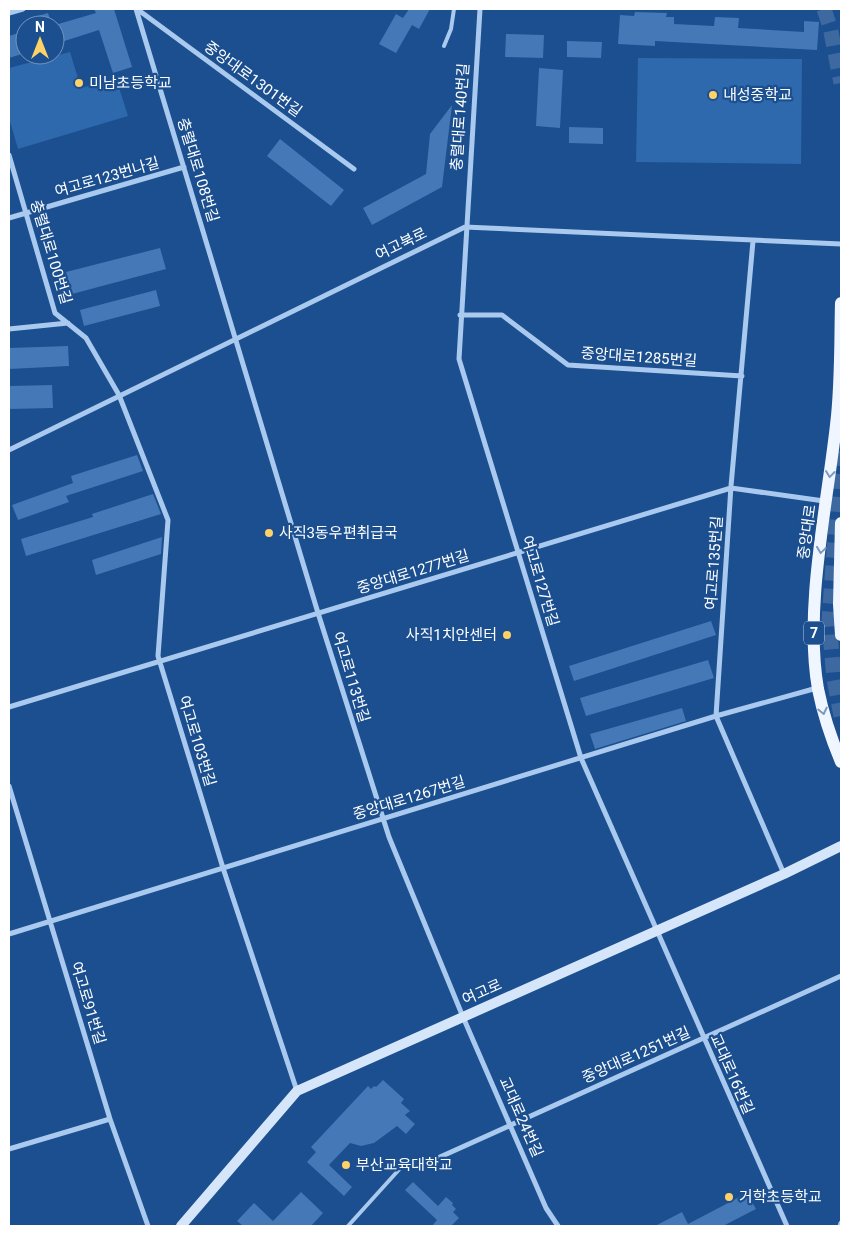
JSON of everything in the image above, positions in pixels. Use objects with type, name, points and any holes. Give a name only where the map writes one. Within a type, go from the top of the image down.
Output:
[{"type":"main road","name":"중앙대로","points":[[841,303],[837,421],[817,579],[814,630],[818,688],[826,721],[841,762]]},
{"type":"main road","points":[[837,421],[841,403]]},
{"type":"main road","name":"7","points":[[841,522],[839,604],[841,634]]},
{"type":"main road","name":"여고로","points":[[181,1226],[297,1091],[784,874],[841,846]]},
{"type":"street","points":[[9,13],[23,9]]},
{"type":"street","name":"충렬대로108번길","points":[[137,9],[236,338]]},
{"type":"street","name":"중앙대로1301번길","points":[[137,9],[354,169]]},
{"type":"street","name":"충렬대로140번길","points":[[465,227],[480,9]]},
{"type":"street","name":"충렬대로100번길","points":[[9,155],[55,313],[86,338],[119,395]]},
{"type":"street","name":"여고로123번나길","points":[[9,218],[184,167]]},
{"type":"street","name":"여고북로","points":[[9,450],[465,227],[841,244]]},
{"type":"street","name":"여고로127번길","points":[[465,227],[459,359],[581,758],[658,930]]},
{"type":"street","name":"여고로135번길","points":[[753,241],[731,488],[716,716],[784,874]]},
{"type":"street","name":"중앙대로1285번길","points":[[460,315],[502,315],[568,365],[742,376]]},
{"type":"street","points":[[9,329],[68,323]]},
{"type":"street","name":"여고로113번길","points":[[236,338],[318,613],[383,819],[463,1017]]},
{"type":"street","name":"여고로103번길","points":[[119,395],[168,520],[158,656],[223,868],[297,1091]]},
{"type":"street","name":"중앙대로1277번길","points":[[9,707],[731,488],[827,502]]},
{"type":"street","name":"중앙대로1267번길","points":[[9,934],[716,716],[818,688]]},
{"type":"street","name":"여고로91번길","points":[[9,786],[110,1119],[148,1226]]},
{"type":"street","name":"교대로16번길","points":[[658,930],[703,1039],[787,1226]]},
{"type":"street","name":"중앙대로1251번길","points":[[440,1157],[841,976]]},
{"type":"street","name":"교대로24번길","points":[[463,1017],[546,1208],[558,1226]]},
{"type":"street","points":[[9,1149],[110,1119]]},
{"type":"lane","points":[[444,46],[451,29],[454,9]]},
{"type":"lane","points":[[348,1226],[405,1163]]},
{"type":"shaded area","points":[[70,52],[81,88],[116,78],[128,116],[18,149],[9,118],[9,68],[20,65],[65,65],[65,53]]},
{"type":"shaded area","points":[[638,58],[802,59],[801,164],[636,162]]},
{"type":"building","points":[[94,9],[114,9],[132,67],[113,73],[99,30],[65,41],[65,22],[96,13]]},
{"type":"building","points":[[409,9],[430,9],[419,29],[412,25],[396,53],[379,44],[396,14],[403,18]]},
{"type":"building","points":[[635,12],[667,13],[666,17],[674,17],[674,24],[714,26],[715,17],[739,18],[738,28],[804,32],[804,21],[819,22],[817,50],[655,41],[655,46],[618,44],[620,15],[634,16]]},
{"type":"building","points":[[15,34],[15,56],[9,58],[9,36]]},
{"type":"building","points":[[506,34],[544,35],[543,58],[505,57]]},
{"type":"building","points":[[567,41],[602,42],[601,58],[567,57]]},
{"type":"building","points":[[539,68],[563,70],[560,128],[536,126]]},
{"type":"building","points":[[452,105],[442,187],[372,225],[363,208],[426,174],[430,134]]},
{"type":"building","points":[[569,127],[603,128],[603,144],[569,143]]},
{"type":"building","points":[[280,139],[344,190],[331,206],[267,156]]},
{"type":"building","points":[[160,248],[166,269],[72,294],[66,272]]},
{"type":"building","points":[[156,290],[160,306],[84,326],[80,310]]},
{"type":"building","points":[[68,346],[69,366],[9,369],[9,348]]},
{"type":"building","points":[[52,385],[53,408],[9,409],[9,386]]},
{"type":"building","points":[[137,455],[143,471],[66,496],[69,502],[18,520],[12,505],[73,483],[71,476]]},
{"type":"building","points":[[153,494],[161,514],[26,556],[21,539],[93,517],[92,514]]},
{"type":"building","points":[[162,537],[161,554],[96,575],[92,560]]},
{"type":"building","points":[[711,621],[716,635],[574,681],[569,666]]},
{"type":"building","points":[[708,660],[714,678],[586,716],[580,698]]},
{"type":"building","points":[[682,708],[686,721],[595,749],[590,734]]},
{"type":"building","points":[[383,1080],[404,1099],[401,1103],[410,1111],[405,1115],[415,1124],[406,1134],[397,1126],[374,1143],[361,1146],[350,1143],[329,1165],[352,1187],[344,1196],[307,1162],[316,1152],[311,1147],[368,1086],[371,1089],[374,1086],[376,1087]]},
{"type":"building","points":[[413,1182],[438,1206],[446,1197],[453,1203],[452,1205],[456,1209],[453,1212],[459,1218],[451,1226],[432,1226],[437,1220],[405,1190]]},
{"type":"building","points":[[301,1192],[323,1213],[311,1226],[243,1226],[237,1221],[254,1203],[273,1221]]},
{"type":"building","points":[[747,1193],[756,1209],[723,1226],[655,1226],[682,1212],[688,1224]]},
{"type":"tunnel","points":[[824,9],[830,27],[841,83]]},
{"type":"tunnel","points":[[841,451],[829,621],[834,679],[841,716]]},
{"type":"place","name":"미남초등학교","points":[[79,83]]},
{"type":"place","name":"내성중학교","points":[[713,95]]},
{"type":"place","name":"사직3동우편취급국","points":[[269,533]]},
{"type":"place","name":"사직1치안센터","points":[[507,635]]},
{"type":"place","name":"부산교육대학교","points":[[346,1165]]},
{"type":"place","name":"거학초등학교","points":[[729,1197]]}]
